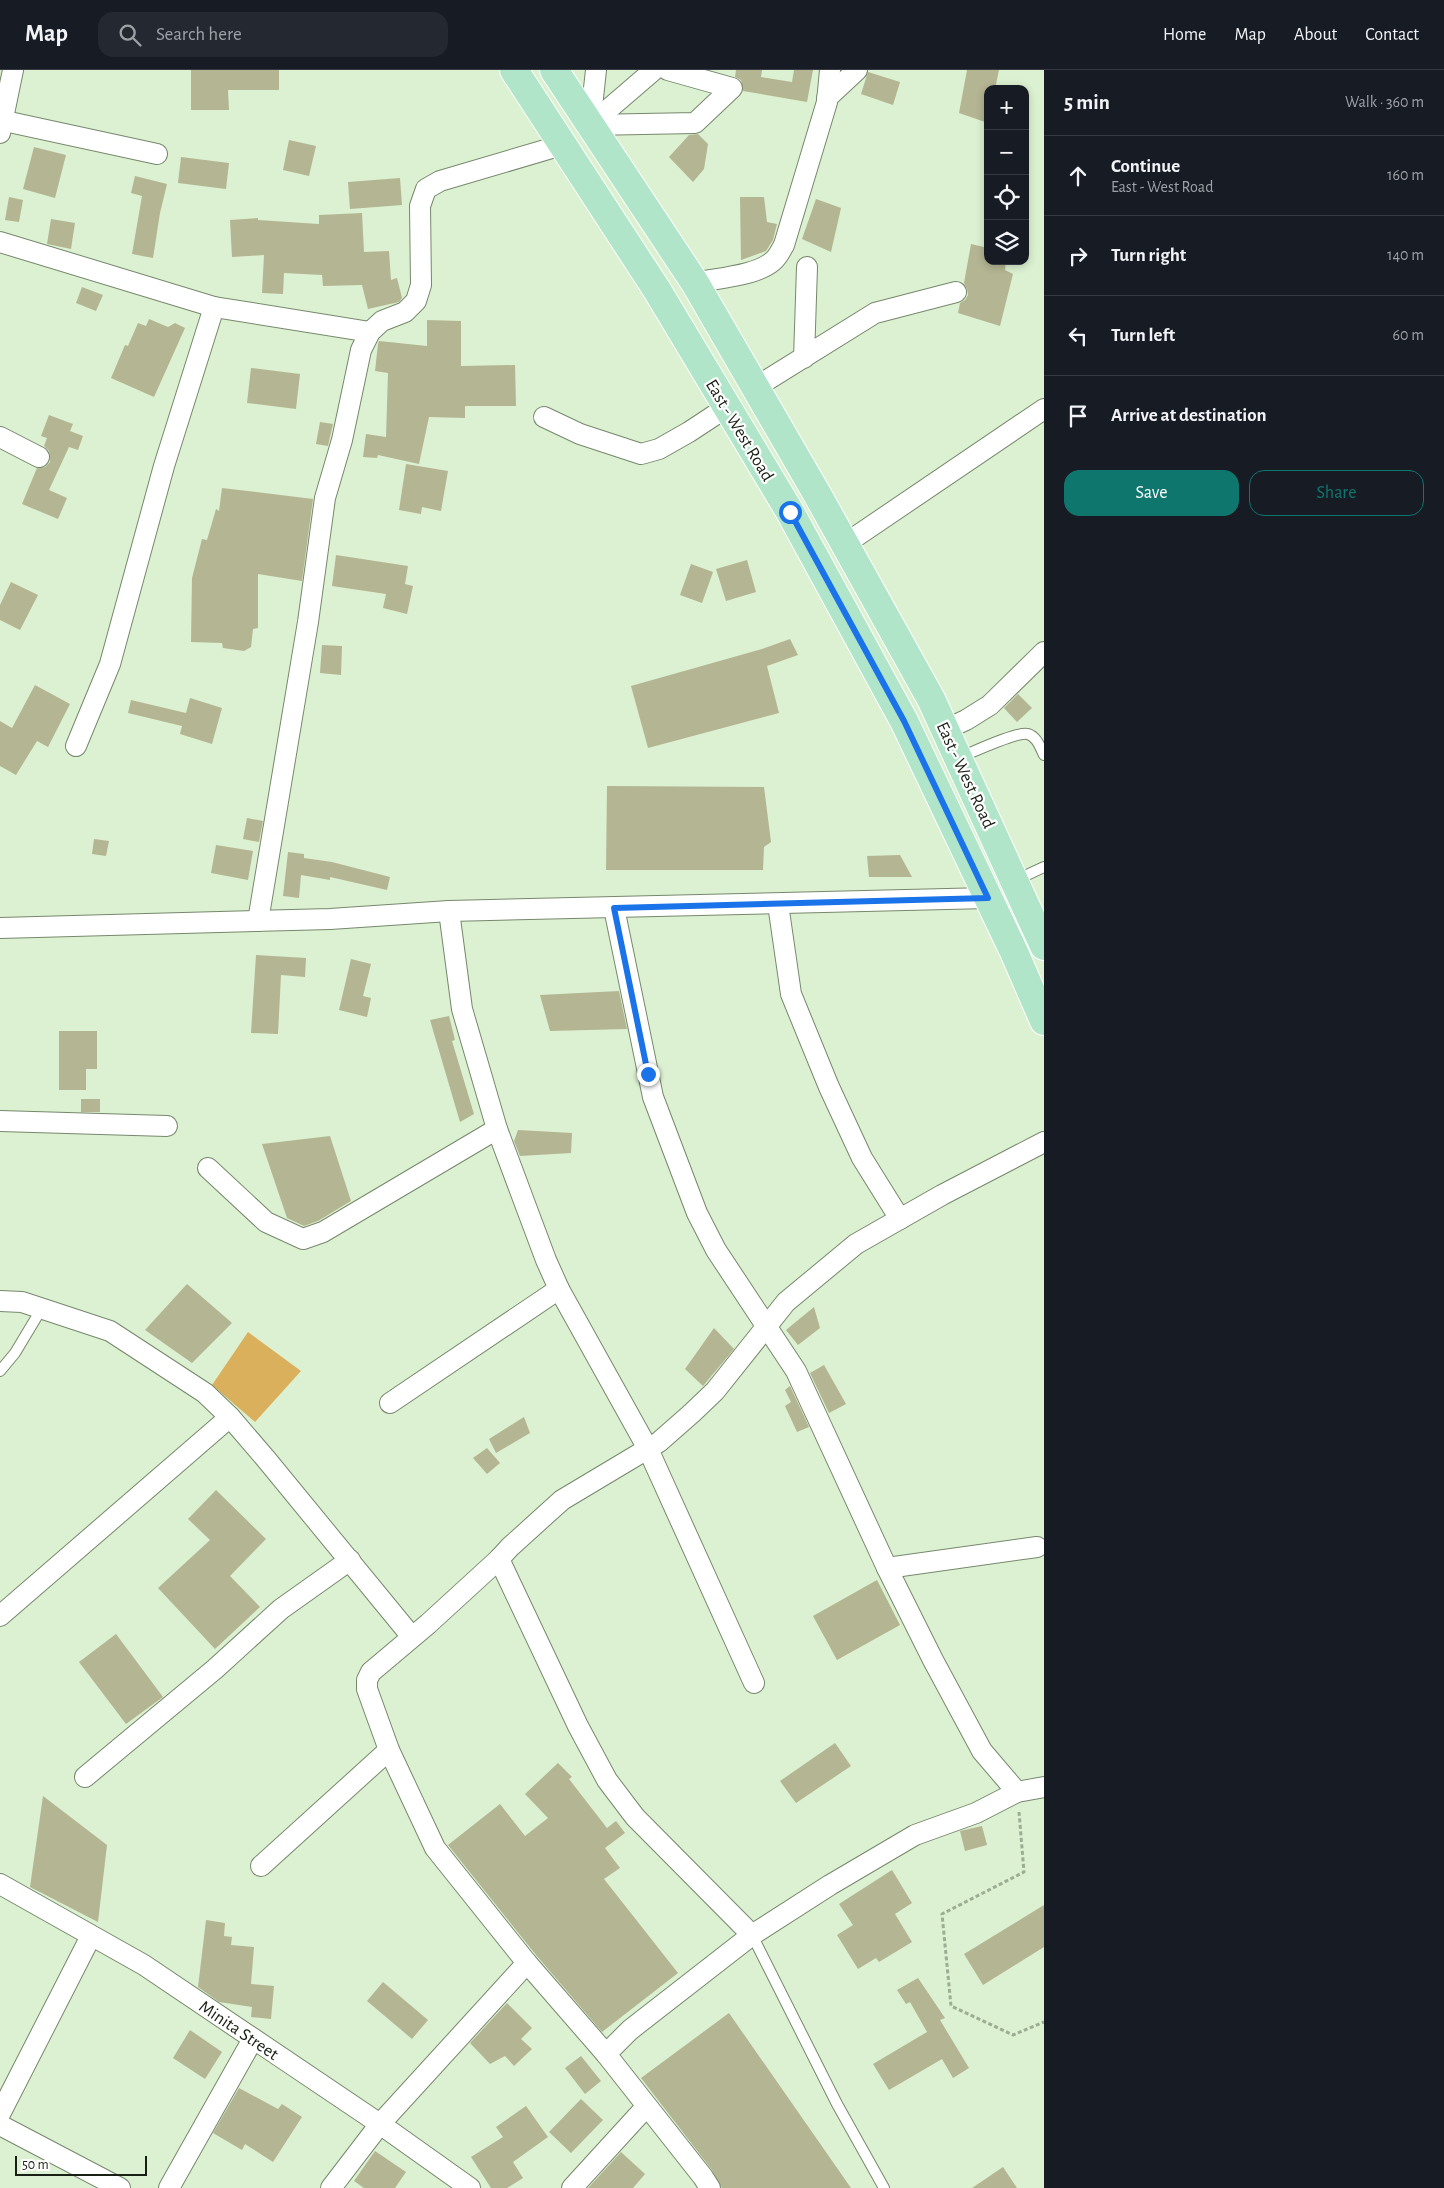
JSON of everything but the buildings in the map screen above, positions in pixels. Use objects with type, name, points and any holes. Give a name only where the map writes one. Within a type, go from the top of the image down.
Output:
[{"type":"main road","name":"East - West Road","points":[[514,70],[657,290],[790,512],[904,721],[1044,1021]]},
{"type":"main road","name":"East - West Road","points":[[554,70],[695,283],[756,386],[845,544],[931,699],[957,758],[1028,897],[1044,946]]},
{"type":"street","points":[[13,70],[0,125],[157,154]]},
{"type":"street","points":[[590,125],[596,70]]},
{"type":"street","points":[[590,125],[654,70]]},
{"type":"street","points":[[590,125],[695,123],[732,88],[668,70]]},
{"type":"street","points":[[695,283],[750,272],[766,267],[775,260],[784,245],[828,98],[830,70]]},
{"type":"street","points":[[828,98],[857,70]]},
{"type":"street","points":[[258,921],[308,622],[325,498],[342,440],[361,350],[370,332],[382,321],[405,312],[416,301],[421,285],[420,206],[426,189],[440,181],[562,145]]},
{"type":"street","points":[[0,242],[214,307],[370,332]]},
{"type":"street","points":[[804,358],[807,267]]},
{"type":"street","points":[[756,386],[875,313],[956,292]]},
{"type":"street","points":[[76,746],[110,664],[164,466],[214,307]]},
{"type":"street","points":[[544,417],[580,434],[641,454],[659,449],[690,432],[727,407]]},
{"type":"street","points":[[845,544],[1044,409]]},
{"type":"street","points":[[0,437],[39,457]]},
{"type":"street","points":[[944,730],[966,720],[990,705],[1044,652]]},
{"type":"street","points":[[0,928],[330,919],[449,911],[988,898]]},
{"type":"street","points":[[778,904],[791,994],[862,1158],[900,1219]]},
{"type":"street","points":[[614,908],[652,1097],[697,1213],[716,1250],[768,1325],[796,1371],[933,1660],[982,1751],[1017,1792]]},
{"type":"street","points":[[449,911],[462,1009],[497,1129],[559,1289],[648,1449],[754,1683]]},
{"type":"street","points":[[0,1121],[167,1126]]},
{"type":"street","points":[[208,1168],[266,1222],[303,1239],[323,1232],[497,1129]]},
{"type":"street","points":[[710,2188],[606,2054],[527,1964],[435,1848],[389,1750],[367,1689],[367,1680],[371,1672],[500,1559],[510,1546],[562,1500],[659,1442],[715,1391],[786,1302],[856,1244],[942,1195],[1044,1142]]},
{"type":"street","points":[[390,1402],[559,1289]]},
{"type":"street","points":[[0,1301],[22,1302],[110,1331],[206,1393],[230,1417],[350,1560],[412,1638]]},
{"type":"street","points":[[0,1616],[230,1417]]},
{"type":"street","points":[[888,1568],[1037,1548]]},
{"type":"street","points":[[500,1559],[574,1717],[607,1780],[636,1817],[752,1935]]},
{"type":"street","points":[[85,1777],[215,1669],[281,1609],[350,1560]]},
{"type":"street","points":[[261,1866],[389,1750]]},
{"type":"street","points":[[606,2054],[630,2030],[752,1935],[830,1885],[915,1835],[976,1813],[1017,1792],[1044,1787]]},
{"type":"street","name":"Minita Street","points":[[0,1884],[144,1965],[380,2124],[470,2188]]},
{"type":"street","points":[[0,2114],[91,1936]]},
{"type":"street","points":[[330,2188],[380,2124],[527,1964]]},
{"type":"street","points":[[169,2188],[253,2039]]},
{"type":"street","points":[[572,2188],[646,2107]]},
{"type":"street","points":[[0,2125],[120,2188]]},
{"type":"lane","points":[[957,758],[1016,735],[1028,734],[1038,741],[1044,755]]},
{"type":"lane","points":[[1028,897],[1044,866]]},
{"type":"lane","points":[[0,1371],[15,1353],[42,1308]]},
{"type":"lane","points":[[752,1935],[837,2104],[884,2188]]},
{"type":"path","points":[[1017,1792],[1024,1872],[942,1914],[951,2006],[1013,2035],[1044,2022]]},
{"type":"shaded area","points":[[248,1332],[301,1371],[255,1422],[212,1385]]},
{"type":"route","points":[[648,1074],[614,908],[988,898],[904,721],[790,512]]}]
